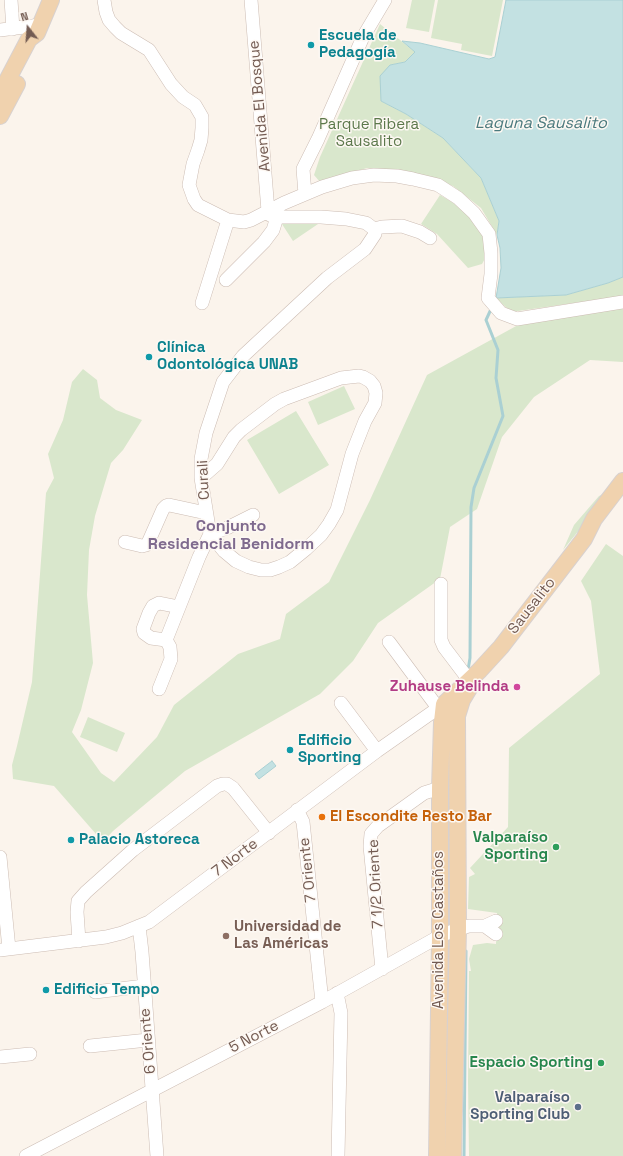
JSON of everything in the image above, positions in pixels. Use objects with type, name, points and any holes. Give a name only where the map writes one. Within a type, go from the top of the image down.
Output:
[{"type":"main road","points":[[0,94],[29,39],[38,29],[51,0]]},
{"type":"main road","points":[[0,116],[29,62],[38,41],[38,29]]},
{"type":"main road","name":"Sausalito","points":[[441,706],[474,676],[501,647],[584,539],[594,519],[623,481]]},
{"type":"main road","name":"Sausalito","points":[[584,539],[601,524],[623,497]]},
{"type":"main road","name":"Sausalito","points":[[457,716],[462,700],[474,676]]},
{"type":"main road","name":"Avenida Los Castaños","points":[[437,1156],[441,706]]},
{"type":"main road","name":"Avenida Los Castaños","points":[[454,1156],[458,929],[457,716]]},
{"type":"street","points":[[11,0],[7,30],[38,29]]},
{"type":"street","points":[[104,0],[109,20],[121,33],[149,50],[171,84],[195,105],[202,116],[202,128],[198,150],[190,177],[191,192],[198,205],[228,220],[244,222],[273,214],[346,219],[366,223],[374,229],[402,226],[420,232],[430,238]]},
{"type":"street","name":"Avenida El Bosque","points":[[251,0],[273,214]]},
{"type":"street","points":[[305,194],[303,169],[318,139],[363,37],[385,0]]},
{"type":"street","points":[[226,280],[264,242],[273,230],[273,214],[284,203],[322,187],[352,178],[374,175],[397,176],[438,185],[458,198],[474,213],[489,234],[492,253],[491,274],[487,296],[501,313],[517,319],[623,302]]},
{"type":"street","points":[[202,303],[228,220]]},
{"type":"street","name":"Curali","points":[[210,534],[201,478],[201,459],[206,433],[223,382],[242,356],[315,289],[365,249],[375,234],[374,229]]},
{"type":"street","points":[[201,478],[217,464],[234,437],[275,404],[296,394],[341,378],[362,377],[374,386],[376,393],[375,403],[365,420],[352,454],[337,510],[321,535],[306,549],[290,562],[270,570],[262,570],[249,567],[236,561],[210,534]]},
{"type":"street","points":[[125,542],[142,546],[146,545],[163,509],[166,506],[169,505],[206,513]]},
{"type":"street","points":[[166,640],[199,557],[210,534],[227,528],[253,515]]},
{"type":"street","points":[[441,584],[441,640],[444,647],[474,676]]},
{"type":"street","points":[[166,640],[151,638],[144,633],[143,629],[149,613],[153,606],[159,603],[179,607]]},
{"type":"street","points":[[158,689],[171,659],[170,647],[166,640]]},
{"type":"street","points":[[389,642],[441,706],[453,708],[457,716]]},
{"type":"street","points":[[341,702],[377,751]]},
{"type":"street","name":"7 Norte","points":[[5,949],[106,937],[122,933],[156,917],[269,833],[297,810],[441,706]]},
{"type":"street","points":[[79,941],[77,912],[78,901],[86,892],[133,850],[217,786],[227,784],[233,788],[269,833]]},
{"type":"street","name":"7 1/2 Oriente","points":[[382,969],[370,846],[371,834],[378,826],[424,793],[440,788]]},
{"type":"street","name":"7 Oriente","points":[[297,810],[303,822],[322,1002]]},
{"type":"street","points":[[0,857],[5,949]]},
{"type":"street","name":"6 Oriente","points":[[139,926],[157,1156]]},
{"type":"street","name":"5 Norte","points":[[26,1156],[322,1002],[440,936],[469,926],[492,927]]},
{"type":"street","points":[[95,992],[144,986]]},
{"type":"street","points":[[337,993],[341,1013],[338,1156]]},
{"type":"street","points":[[90,1046],[148,1040]]},
{"type":"street","points":[[0,1057],[30,1054]]},
{"type":"green space","points":[[412,0],[435,0],[429,32],[406,28]]},
{"type":"green space","points":[[438,0],[503,0],[492,56],[461,50],[462,44],[431,38]]},
{"type":"green space","name":"Parque Ribera Sausalito","points":[[380,24],[415,52],[405,62],[390,65],[381,101],[406,114],[443,138],[481,178],[499,221],[497,235],[481,208],[453,186],[405,171],[367,168],[320,182],[314,175],[320,157]]},
{"type":"green space","points":[[440,195],[467,214],[482,235],[488,253],[482,264],[468,268],[437,234],[421,224]]},
{"type":"green space","points":[[280,221],[321,222],[293,241]]},
{"type":"green space","points":[[623,277],[623,296],[511,312],[496,298],[566,295],[608,283]]},
{"type":"green space","points":[[623,308],[623,362],[590,360],[534,397],[502,437],[477,509],[450,527],[440,579],[378,623],[353,661],[320,694],[185,771],[113,831],[103,842],[54,786],[13,779],[12,765],[32,682],[46,493],[54,478],[48,454],[63,420],[72,382],[83,369],[97,380],[100,398],[116,410],[142,420],[123,450],[111,463],[95,516],[89,550],[87,595],[93,663],[81,710],[72,732],[101,773],[114,782],[157,737],[174,705],[238,654],[280,639],[286,614],[329,582],[370,500],[427,375],[518,325]]},
{"type":"green space","points":[[344,386],[355,409],[318,425],[308,402]]},
{"type":"green space","points":[[296,411],[329,465],[279,494],[247,440]]},
{"type":"green space","points":[[609,491],[610,492],[563,550],[574,525],[599,496]]},
{"type":"green space","name":"Valparaíso Sporting","points":[[606,544],[623,556],[623,1156],[469,1156],[469,971],[471,971],[469,959],[473,945],[487,943],[496,944],[497,913],[468,909],[469,877],[475,874],[470,868],[508,827],[509,748],[600,674],[591,601],[581,581]]},
{"type":"green space","points":[[88,717],[125,733],[117,752],[80,737]]},
{"type":"green space","points":[[447,724],[452,725],[450,924],[445,926]]},
{"type":"green space","points":[[450,962],[448,1156],[443,1156],[445,963]]},
{"type":"water","name":"Laguna Sausalito","points":[[506,0],[623,0],[623,277],[608,283],[566,295],[496,298],[501,268],[500,248],[497,235],[499,221],[481,178],[443,138],[406,114],[381,101],[380,76],[390,65],[405,62],[415,52],[402,41],[420,43],[489,59],[495,57]]},
{"type":"water","points":[[272,761],[276,766],[259,779],[255,774]]},
{"type":"waterway","points":[[468,670],[470,658],[471,507],[474,488],[503,416],[496,378],[498,350],[486,320],[492,307]]},
{"type":"waterway","points":[[464,1156],[466,951]]},
{"type":"place","name":"Escuela de Pedagogía","points":[[311,45]]},
{"type":"place","name":"Clínica Odontológica UNAB","points":[[149,357]]},
{"type":"place","name":"Zuhause Belinda","points":[[517,687]]},
{"type":"place","name":"Edificio Sporting","points":[[290,750]]},
{"type":"place","name":"El Escondite Resto Bar","points":[[322,817]]},
{"type":"place","name":"Palacio Astoreca","points":[[71,840]]},
{"type":"place","name":"Valparaíso Sporting","points":[[556,847]]},
{"type":"place","name":"Universidad de Las Américas","points":[[226,936]]},
{"type":"place","name":"Edificio Tempo","points":[[46,990]]},
{"type":"place","name":"Espacio Sporting","points":[[601,1063]]},
{"type":"place","name":"Valparaíso Sporting Club","points":[[578,1107]]},
{"type":"district","name":"Conjunto Residencial Benidorm","points":[[231,536]]}]
